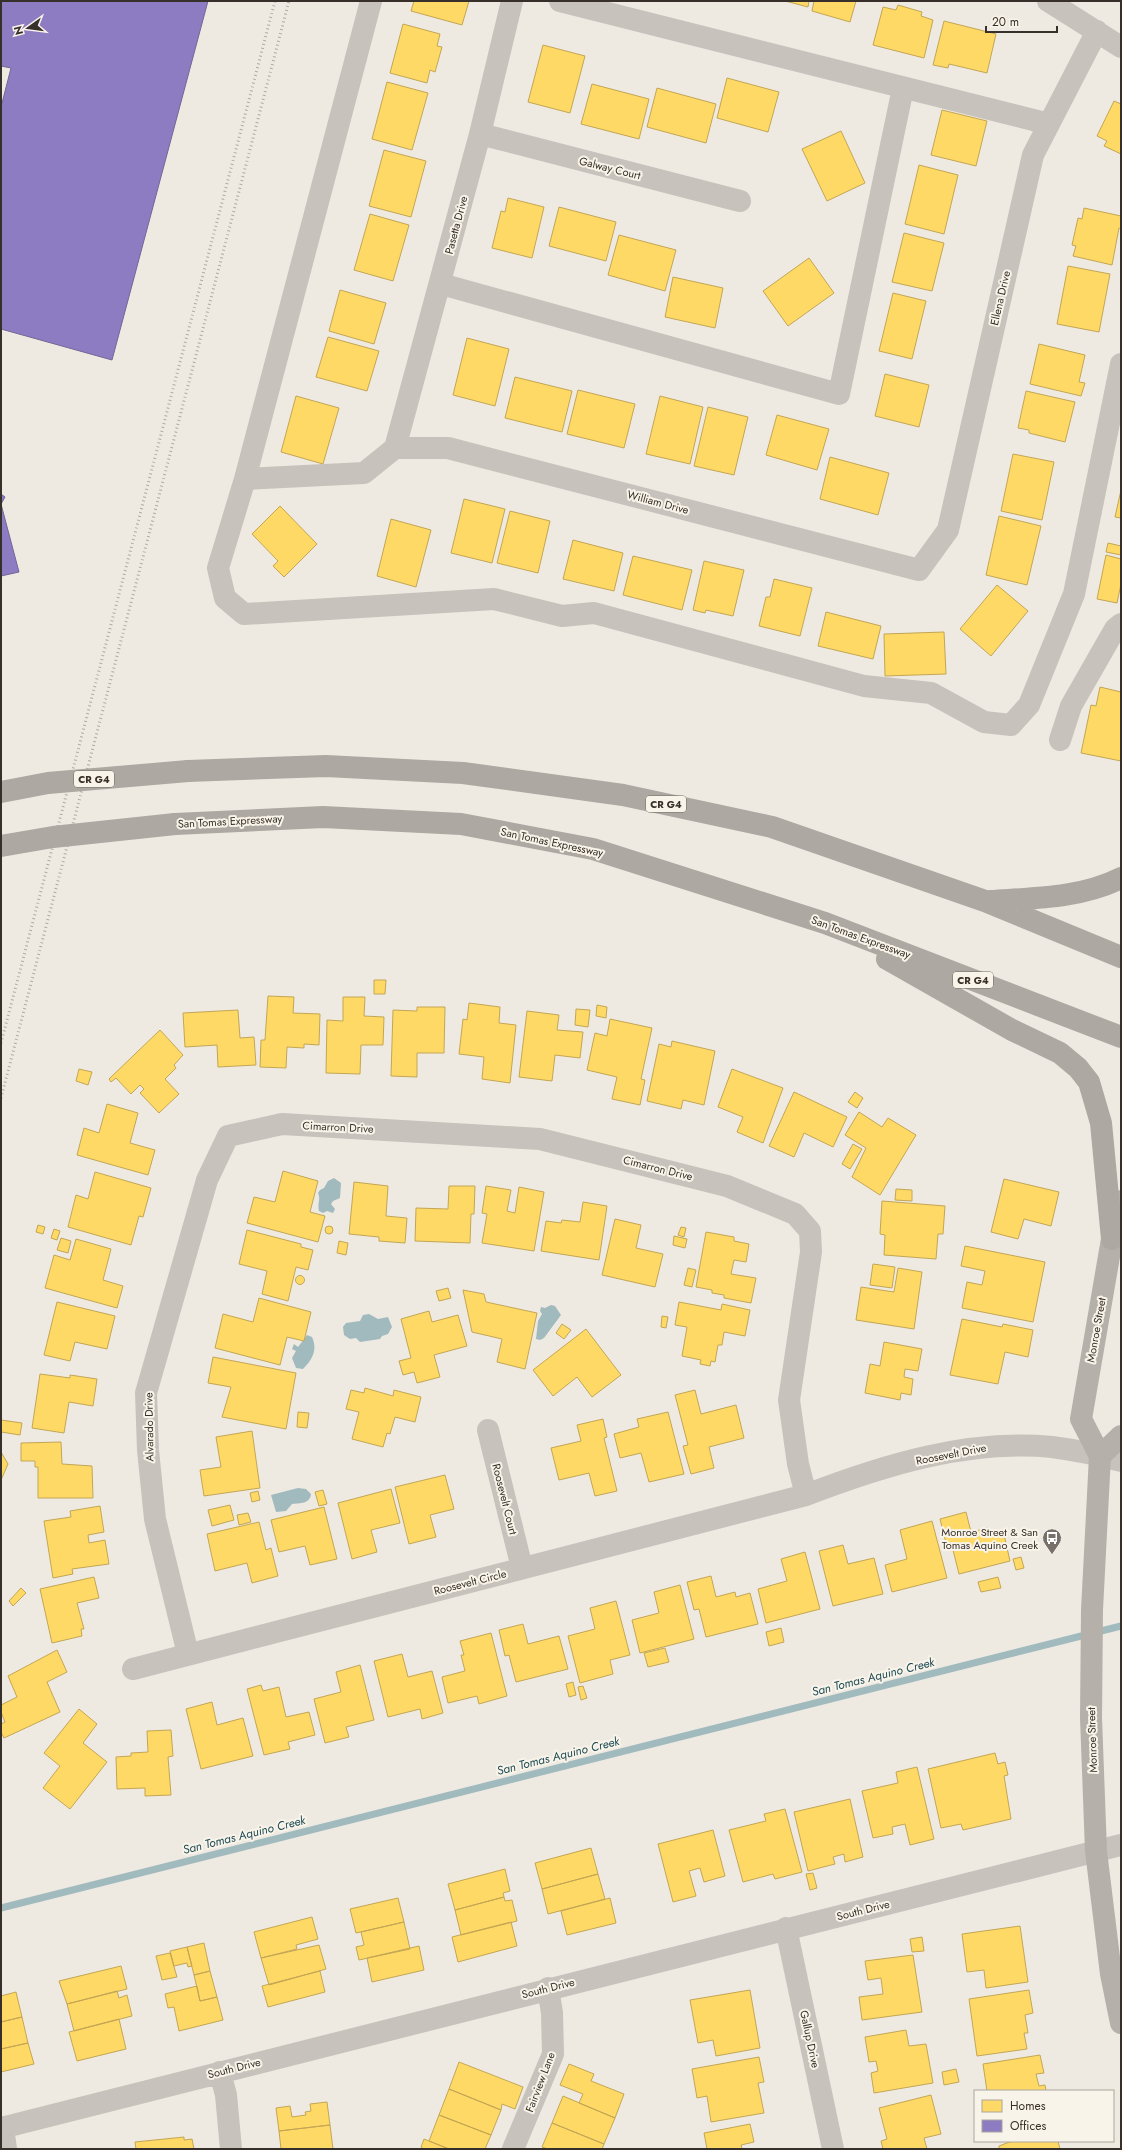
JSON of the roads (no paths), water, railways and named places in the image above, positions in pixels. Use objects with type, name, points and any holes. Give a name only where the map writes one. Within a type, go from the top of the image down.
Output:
[{"type":"highway","name":"CR G4","points":[[1,792],[48,783],[188,771],[326,766],[463,773],[623,795],[772,827],[985,901],[1121,957]]},
{"type":"highway","name":"San Tomas Expressway","points":[[1,846],[53,837],[175,824],[323,817],[461,824],[593,849],[825,923],[1121,1037]]},
{"type":"highway","points":[[985,901],[1048,898],[1106,886],[1121,878]]},
{"type":"highway","points":[[825,923],[1012,1030],[1060,1053],[1078,1068],[1089,1082],[1101,1123],[1112,1240]]},
{"type":"main road","name":"Monroe Street","points":[[1121,1201],[1112,1240],[1081,1419],[1100,1456],[1092,1610],[1091,1675],[1096,1851],[1111,1974],[1121,2023]]},
{"type":"main road","points":[[1100,1456],[1121,1436]]},
{"type":"street","points":[[371,1],[245,479],[218,568],[225,598],[244,614],[494,599],[562,616],[594,613],[864,686],[931,693],[984,722],[1011,725],[1029,705],[1074,594],[1121,364]]},
{"type":"street","name":"Pasetta Drive","points":[[395,448],[441,284],[480,134],[512,1]]},
{"type":"street","points":[[560,1],[1050,124]]},
{"type":"street","points":[[1048,1],[1121,47]]},
{"type":"street","name":"Ellena Drive","points":[[919,570],[948,530],[1033,155],[1097,31]]},
{"type":"street","points":[[441,284],[839,394],[903,88]]},
{"type":"street","name":"Galway Court","points":[[480,134],[740,201]]},
{"type":"street","points":[[245,479],[364,473],[395,448]]},
{"type":"street","name":"William Drive","points":[[395,448],[448,448],[919,570]]},
{"type":"street","points":[[1060,740],[1072,706],[1115,629],[1121,624]]},
{"type":"street","name":"Cimarron Drive","points":[[228,1136],[282,1124],[540,1139],[727,1186],[795,1214],[810,1231],[811,1252],[789,1400],[798,1464],[806,1495]]},
{"type":"street","name":"Alvarado Drive","points":[[188,1654],[155,1519],[148,1450],[146,1393],[207,1180],[228,1136]]},
{"type":"street","name":"Roosevelt Court","points":[[488,1430],[522,1568]]},
{"type":"street","name":"Roosevelt Drive","points":[[806,1495],[848,1478],[929,1456],[991,1446],[1053,1447],[1121,1461]]},
{"type":"street","name":"Roosevelt Circle","points":[[133,1669],[806,1495]]},
{"type":"street","name":"South Drive","points":[[2,2128],[548,1988],[786,1928],[1055,1863],[1121,1845]]},
{"type":"street","name":"Gallup Drive","points":[[786,1928],[833,2149]]},
{"type":"street","name":"Fairview Lane","points":[[513,2149],[553,2054],[552,2013],[548,1988]]},
{"type":"street","points":[[220,2072],[226,2095],[231,2149]]},
{"type":"street","points":[[2,2128],[6,2149]]},
{"type":"water","points":[[334,1178],[341,1183],[340,1198],[333,1201],[331,1204],[335,1209],[333,1213],[327,1211],[323,1213],[319,1211],[318,1193],[324,1188],[328,1181]]},
{"type":"water","points":[[551,1305],[555,1306],[561,1315],[544,1338],[540,1340],[536,1339],[538,1321],[542,1314],[540,1311],[541,1307],[545,1308]]},
{"type":"water","points":[[369,1314],[378,1319],[388,1317],[392,1327],[388,1334],[382,1336],[380,1339],[360,1342],[356,1338],[350,1339],[344,1335],[343,1327],[346,1323],[360,1321],[363,1315]]},
{"type":"water","points":[[307,1335],[312,1337],[314,1342],[313,1354],[303,1369],[296,1368],[292,1358],[296,1351],[292,1349],[294,1344],[298,1347]]},
{"type":"water","points":[[298,1488],[306,1489],[311,1494],[309,1500],[292,1504],[286,1511],[276,1512],[271,1495]]},
{"type":"waterway","name":"San Tomas Aquino Creek","points":[[1,1908],[1121,1626]]},
{"type":"railway","points":[[1,1043],[275,1]]},
{"type":"railway","points":[[1,1098],[289,1]]},
{"type":"place","name":"Monroe Street & San Tomas Aquino Creek","points":[[1052,1555]]}]
